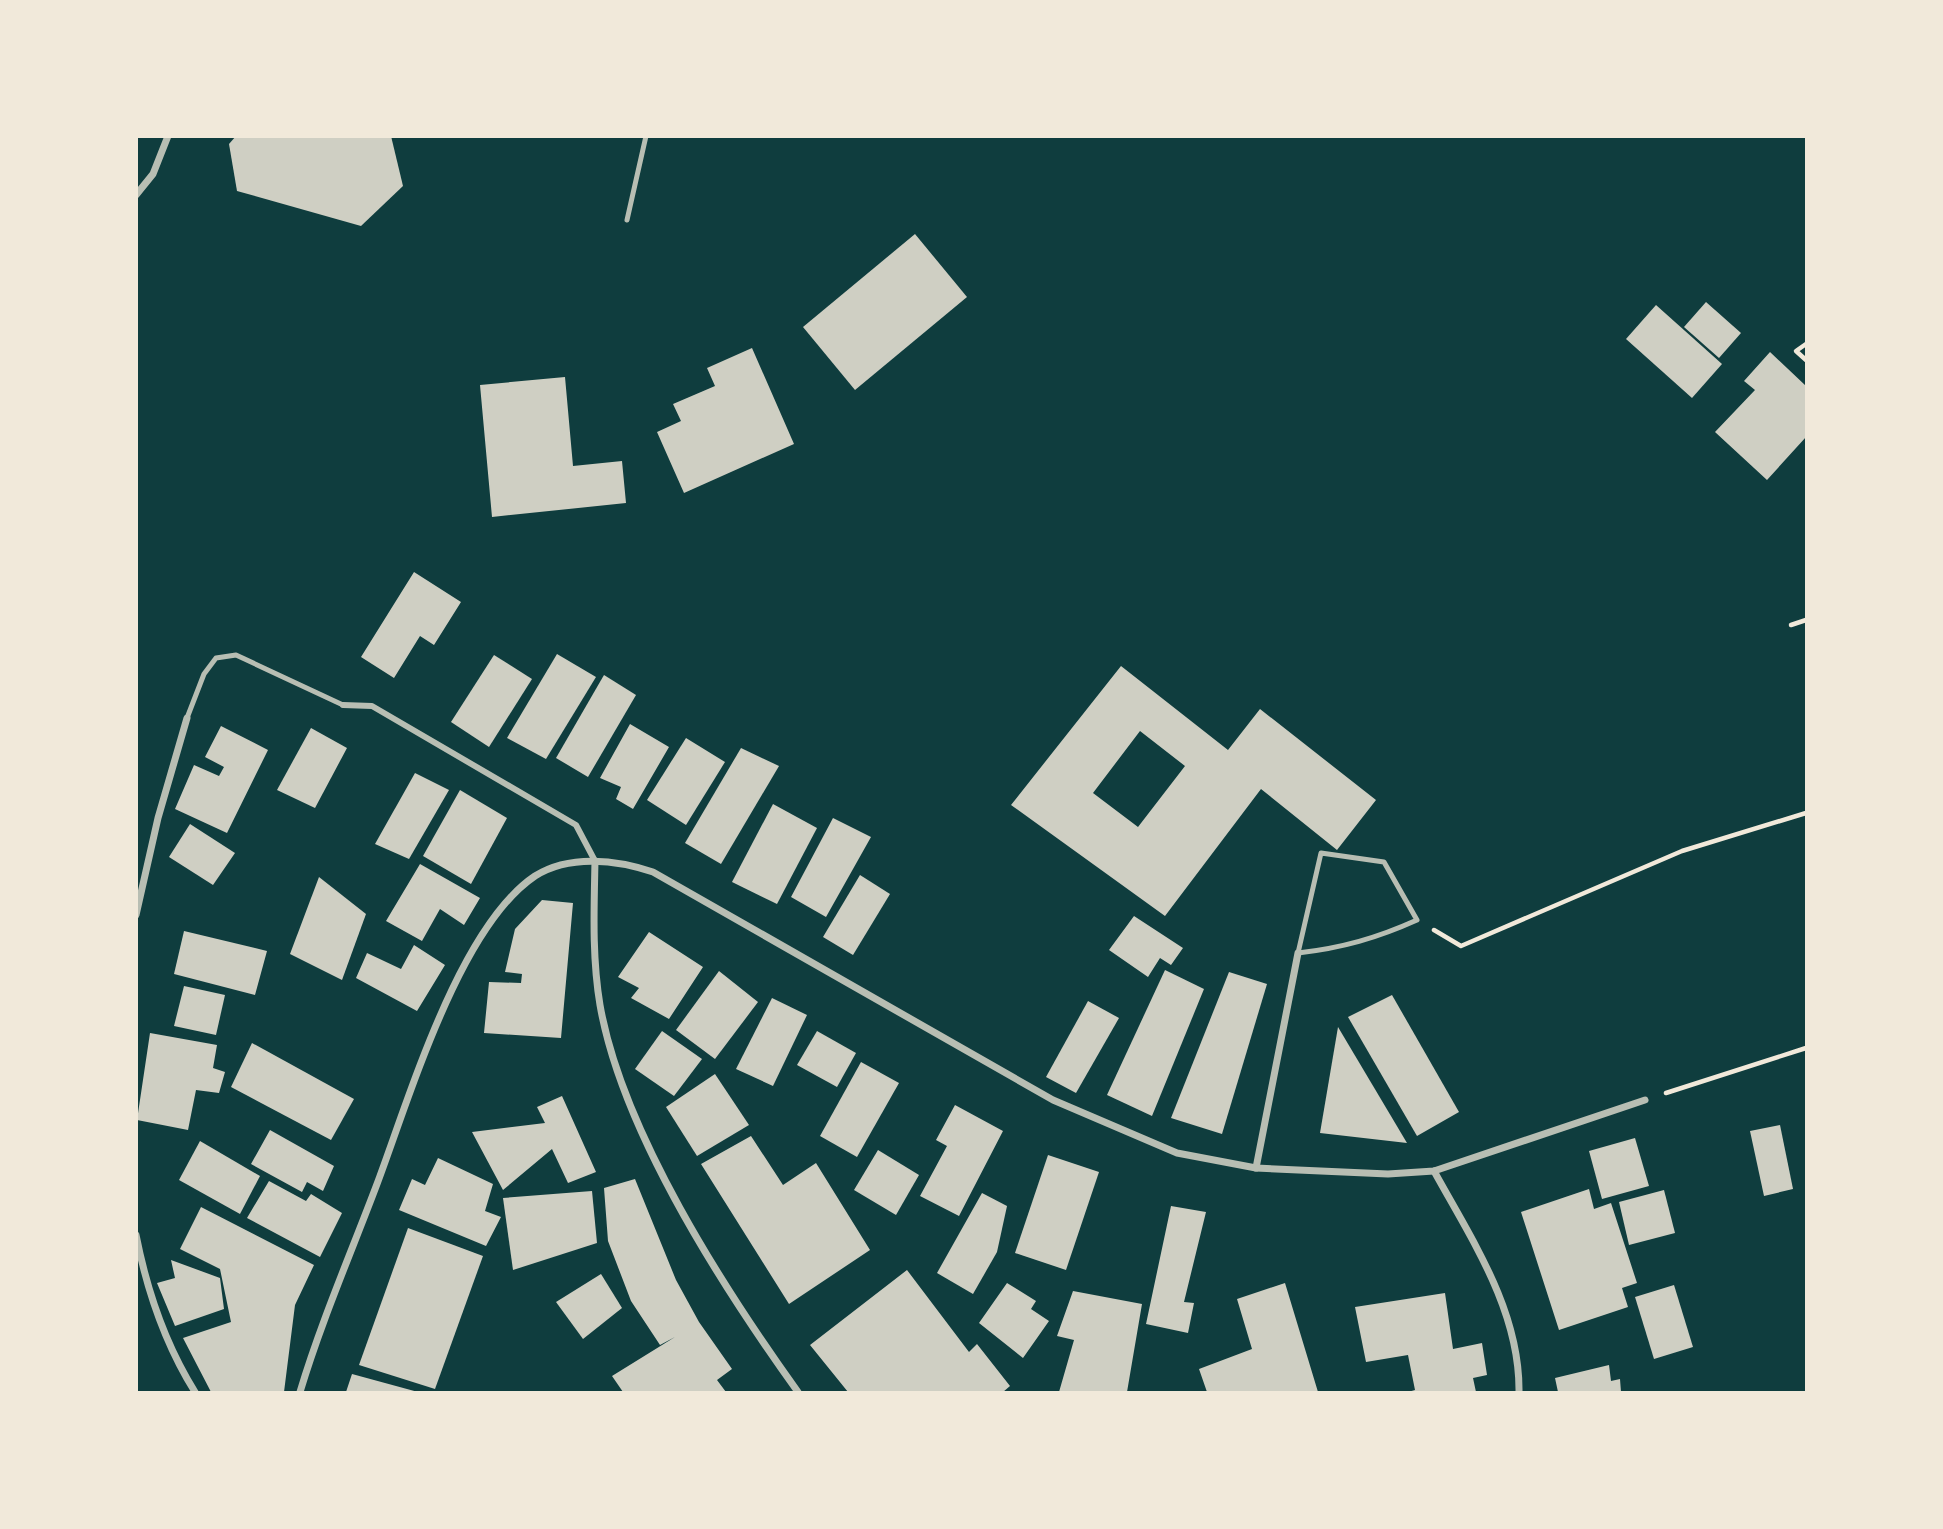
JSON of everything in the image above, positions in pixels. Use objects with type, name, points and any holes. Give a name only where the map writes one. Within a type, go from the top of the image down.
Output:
[{"type":"street","points":[[136,195],[153,174],[168,136]]},
{"type":"street","points":[[343,705],[372,706],[576,825],[595,861],[594,955],[601,1007],[617,1066],[645,1136],[680,1208],[798,1392]]},
{"type":"street","points":[[136,915],[158,818],[187,718]]},
{"type":"street","points":[[300,1392],[443,1007],[476,945],[508,903],[536,876],[566,864],[624,862],[653,872],[1053,1100],[1117,1130],[1177,1153],[1256,1168],[1388,1174],[1434,1171],[1645,1100]]},
{"type":"street","points":[[1256,1168],[1298,953]]},
{"type":"street","points":[[1434,1171],[1483,1259],[1507,1313],[1519,1364],[1519,1392]]},
{"type":"street","points":[[136,1235],[146,1286],[179,1367],[195,1392]]},
{"type":"street","points":[[136,1288],[146,1286]]},
{"type":"lane","points":[[627,220],[646,136]]},
{"type":"lane","points":[[187,718],[204,674],[216,658],[236,654],[343,705]]},
{"type":"lane","points":[[1321,853],[1384,862],[1417,920],[1352,945],[1298,953],[1321,853]]},
{"type":"path","points":[[1807,344],[1796,351],[1807,360]]},
{"type":"path","points":[[1791,625],[1807,620]]},
{"type":"path","points":[[1417,920],[1461,946],[1682,851],[1807,813]]},
{"type":"path","points":[[1645,1100],[1748,1064],[1807,1048]]},
{"type":"building","points":[[236,136],[391,136],[403,186],[361,226],[237,191],[229,144]]},
{"type":"building","points":[[915,234],[967,297],[855,390],[803,327]]},
{"type":"building","points":[[1706,302],[1741,333],[1719,358],[1684,327]]},
{"type":"building","points":[[1656,305],[1722,364],[1692,398],[1626,339]]},
{"type":"building","points":[[752,348],[794,444],[684,493],[657,432],[681,421],[673,404],[715,386],[707,368]]},
{"type":"building","points":[[1770,352],[1806,386],[1806,437],[1767,480],[1715,432],[1755,390],[1744,381]]},
{"type":"building","points":[[565,377],[573,466],[622,461],[626,503],[492,517],[480,385]]},
{"type":"building","points":[[414,572],[461,602],[434,645],[420,636],[394,678],[361,657]]},
{"type":"building","points":[[557,654],[596,677],[546,759],[507,738]]},
{"type":"building","points":[[494,655],[532,679],[489,747],[451,722]]},
{"type":"building","points":[[1121,666],[1228,750],[1260,709],[1376,800],[1337,850],[1261,789],[1165,916],[1011,805]],"holes":[[[1140,731],[1185,766],[1138,827],[1093,793]]]},
{"type":"building","points":[[604,675],[636,695],[588,777],[556,758]]},
{"type":"building","points":[[630,724],[669,747],[633,809],[616,799],[621,787],[600,778]]},
{"type":"building","points":[[221,726],[268,750],[227,833],[175,809],[194,765],[219,776],[224,767],[205,757]]},
{"type":"building","points":[[311,728],[347,748],[315,808],[277,790]]},
{"type":"building","points":[[686,738],[725,762],[686,825],[647,800]]},
{"type":"building","points":[[741,748],[779,766],[721,864],[685,843]]},
{"type":"building","points":[[415,773],[449,790],[409,859],[375,844]]},
{"type":"building","points":[[460,790],[507,818],[471,884],[423,856]]},
{"type":"building","points":[[773,804],[817,828],[777,904],[732,882]]},
{"type":"building","points":[[833,818],[871,837],[826,917],[791,897]]},
{"type":"building","points":[[190,824],[235,853],[213,885],[169,857]]},
{"type":"building","points":[[420,864],[480,898],[464,925],[440,909],[422,941],[386,921]]},
{"type":"building","points":[[860,875],[890,894],[853,955],[823,937]]},
{"type":"building","points":[[319,877],[366,914],[342,980],[290,954]]},
{"type":"building","points":[[542,900],[573,903],[561,1038],[484,1033],[489,982],[521,983],[522,974],[505,972],[515,929]]},
{"type":"building","points":[[1134,916],[1183,948],[1171,965],[1160,958],[1148,977],[1109,950]]},
{"type":"building","points":[[184,931],[267,951],[255,995],[174,974]]},
{"type":"building","points":[[649,932],[703,967],[669,1019],[631,998],[639,988],[618,977]]},
{"type":"building","points":[[414,945],[445,965],[417,1011],[356,978],[367,953],[401,969]]},
{"type":"building","points":[[1165,970],[1204,989],[1152,1116],[1107,1095]]},
{"type":"building","points":[[719,971],[758,1002],[715,1059],[676,1030]]},
{"type":"building","points":[[1229,972],[1267,984],[1222,1134],[1171,1118]]},
{"type":"building","points":[[184,986],[225,995],[216,1035],[174,1026]]},
{"type":"building","points":[[1392,995],[1459,1112],[1417,1136],[1348,1017]]},
{"type":"building","points":[[772,998],[807,1015],[773,1086],[736,1069]]},
{"type":"building","points":[[1088,1001],[1119,1018],[1076,1093],[1046,1077]]},
{"type":"building","points":[[1338,1027],[1407,1143],[1320,1133]]},
{"type":"building","points":[[662,1031],[702,1059],[674,1096],[635,1069]]},
{"type":"building","points":[[817,1031],[856,1053],[837,1087],[797,1065]]},
{"type":"building","points":[[150,1033],[217,1045],[213,1068],[225,1072],[219,1093],[196,1090],[188,1130],[137,1120]]},
{"type":"building","points":[[252,1043],[354,1099],[331,1140],[231,1087]]},
{"type":"building","points":[[861,1062],[899,1083],[857,1157],[820,1136]]},
{"type":"building","points":[[715,1074],[749,1125],[697,1156],[666,1107]]},
{"type":"building","points":[[562,1096],[596,1172],[568,1183],[552,1149],[503,1190],[472,1132],[545,1123],[537,1107]]},
{"type":"building","points":[[955,1105],[1003,1131],[959,1216],[920,1196],[947,1146],[936,1140]]},
{"type":"building","points":[[1780,1125],[1793,1189],[1764,1196],[1750,1131]]},
{"type":"building","points":[[270,1130],[334,1166],[323,1191],[307,1182],[302,1192],[251,1164]]},
{"type":"building","points":[[751,1136],[783,1185],[816,1163],[870,1250],[789,1304],[701,1164]]},
{"type":"building","points":[[1635,1138],[1649,1186],[1602,1199],[1589,1151]]},
{"type":"building","points":[[200,1141],[260,1176],[240,1214],[179,1180]]},
{"type":"building","points":[[878,1150],[919,1175],[896,1215],[854,1190]]},
{"type":"building","points":[[1048,1155],[1099,1172],[1066,1270],[1015,1253]]},
{"type":"building","points":[[438,1158],[493,1184],[485,1211],[501,1217],[486,1246],[399,1210],[412,1179],[425,1185]]},
{"type":"building","points":[[635,1179],[676,1280],[699,1322],[732,1369],[717,1380],[726,1392],[623,1392],[612,1376],[675,1337],[660,1345],[631,1301],[608,1241],[604,1188]]},
{"type":"building","points":[[269,1181],[306,1201],[311,1194],[342,1213],[320,1257],[247,1218]]},
{"type":"building","points":[[1589,1189],[1594,1209],[1611,1203],[1637,1283],[1622,1288],[1628,1307],[1559,1330],[1521,1212]]},
{"type":"building","points":[[1664,1190],[1675,1233],[1629,1245],[1619,1202]]},
{"type":"building","points":[[592,1191],[597,1243],[513,1270],[503,1198]]},
{"type":"building","points":[[982,1193],[1007,1206],[997,1252],[973,1294],[937,1273]]},
{"type":"building","points":[[1171,1206],[1206,1212],[1184,1302],[1194,1303],[1188,1333],[1146,1324]]},
{"type":"building","points":[[201,1207],[314,1265],[295,1305],[284,1392],[211,1392],[183,1338],[231,1322],[220,1269],[180,1249]]},
{"type":"building","points":[[408,1228],[483,1256],[435,1389],[359,1365]]},
{"type":"building","points":[[171,1260],[220,1278],[224,1309],[175,1326],[157,1283],[175,1278]]},
{"type":"building","points":[[907,1270],[969,1352],[977,1344],[1010,1386],[1003,1392],[848,1392],[810,1345]]},
{"type":"building","points":[[601,1274],[622,1308],[583,1339],[556,1302]]},
{"type":"building","points":[[1007,1283],[1036,1301],[1031,1309],[1049,1321],[1023,1358],[979,1323]]},
{"type":"building","points":[[1285,1283],[1318,1392],[1207,1392],[1199,1369],[1252,1349],[1237,1299]]},
{"type":"building","points":[[1674,1285],[1693,1347],[1654,1359],[1635,1297]]},
{"type":"building","points":[[1073,1291],[1142,1304],[1127,1392],[1059,1392],[1074,1340],[1057,1336]]},
{"type":"building","points":[[1445,1293],[1453,1349],[1482,1343],[1487,1375],[1473,1378],[1476,1392],[1408,1392],[1415,1390],[1408,1355],[1366,1362],[1355,1307]]},
{"type":"building","points":[[1609,1365],[1611,1381],[1620,1379],[1621,1392],[1558,1392],[1555,1378]]},
{"type":"building","points":[[352,1374],[418,1392],[346,1392]]}]
